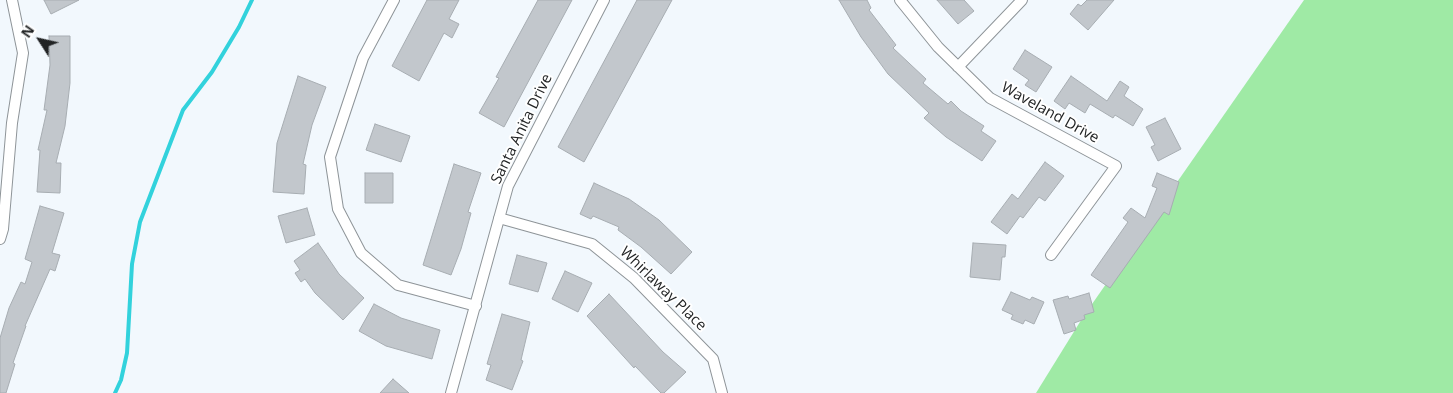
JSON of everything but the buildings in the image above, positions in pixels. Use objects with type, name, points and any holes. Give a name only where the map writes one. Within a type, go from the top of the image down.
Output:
[{"type":"street","points":[[0,239],[3,229],[12,124],[24,52],[12,0]]},
{"type":"street","points":[[394,0],[363,58],[330,157],[338,208],[361,254],[398,286],[476,306]]},
{"type":"street","name":"Santa Anita Drive","points":[[451,393],[508,186],[604,0]]},
{"type":"street","name":"Waveland Drive","points":[[900,0],[938,47],[990,98],[1116,166],[1050,255]]},
{"type":"street","points":[[958,67],[1022,0]]},
{"type":"street","name":"Whirlaway Place","points":[[499,218],[592,244],[634,278],[713,359],[722,393]]},
{"type":"green space","points":[[1304,0],[1453,0],[1453,393],[1036,393],[1083,317]]},
{"type":"waterway","points":[[115,393],[121,380],[127,353],[132,264],[140,222],[183,110],[212,72],[239,27],[252,0]]}]
